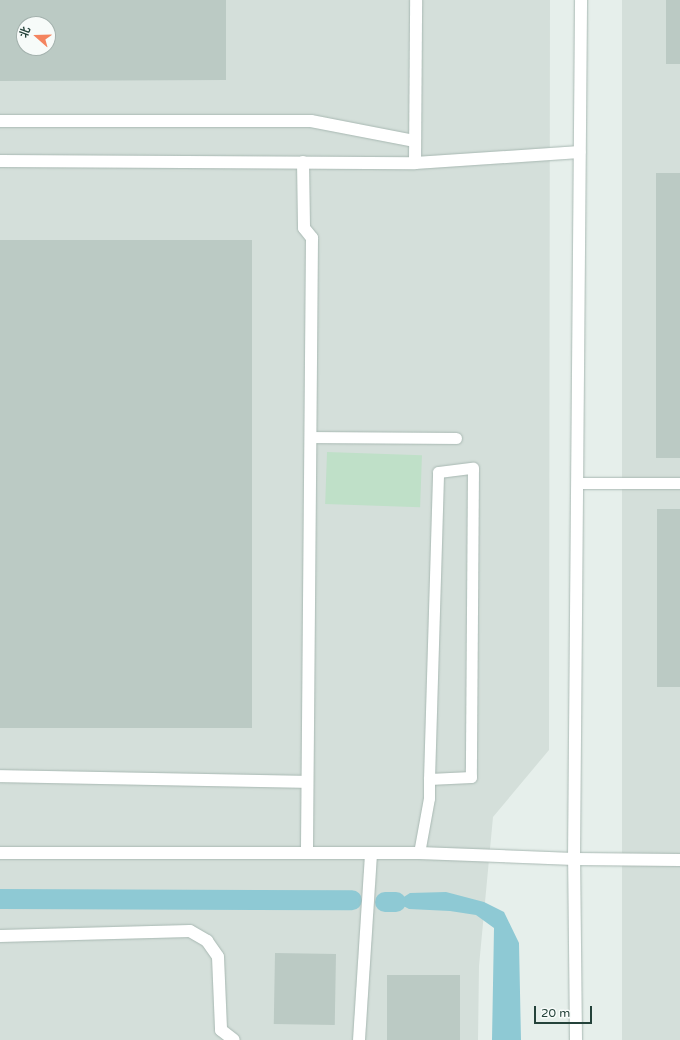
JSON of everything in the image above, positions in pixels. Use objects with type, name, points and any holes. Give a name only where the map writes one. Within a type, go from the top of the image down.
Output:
[{"type":"street","points":[[415,163],[416,0]]},
{"type":"street","points":[[576,1040],[574,859],[581,0]]},
{"type":"street","points":[[0,122],[311,121],[415,141]]},
{"type":"street","points":[[0,161],[415,163],[580,152]]},
{"type":"street","points":[[303,162],[304,228],[312,238],[307,853]]},
{"type":"street","points":[[0,776],[307,782]]},
{"type":"street","points":[[0,853],[419,853],[574,859],[680,860]]},
{"type":"street","points":[[360,1040],[371,853]]},
{"type":"street","points":[[0,936],[190,931],[207,941],[218,957],[221,1030],[234,1040]]},
{"type":"lane","points":[[310,437],[456,438]]},
{"type":"lane","points":[[419,853],[429,798],[429,779],[438,472],[473,468],[471,777],[429,779]]},
{"type":"lane","points":[[577,483],[680,483]]},
{"type":"shaded area","points":[[0,0],[550,0],[549,750],[493,817],[479,966],[478,1040],[0,1040]]},
{"type":"shaded area","points":[[622,0],[680,0],[680,1040],[622,1040]]},
{"type":"green space","points":[[327,452],[422,455],[420,507],[325,504]]},
{"type":"water","points":[[446,892],[484,902],[504,912],[519,943],[521,1040],[492,1040],[494,928],[476,915],[450,911],[409,909],[396,902],[410,893]]},
{"type":"building","points":[[0,0],[226,0],[226,80],[0,81]]},
{"type":"building","points":[[666,0],[680,0],[680,64],[666,64]]},
{"type":"building","points":[[656,173],[680,173],[680,458],[656,458]]},
{"type":"building","points":[[0,240],[252,240],[252,728],[0,728]]},
{"type":"building","points":[[657,509],[680,509],[680,687],[657,687]]},
{"type":"building","points":[[275,953],[336,954],[335,1025],[274,1024]]},
{"type":"building","points":[[387,975],[460,975],[460,1040],[387,1040]]},
{"type":"waterway","points":[[0,899],[352,900]]},
{"type":"waterway","points":[[385,902],[396,902]]}]
